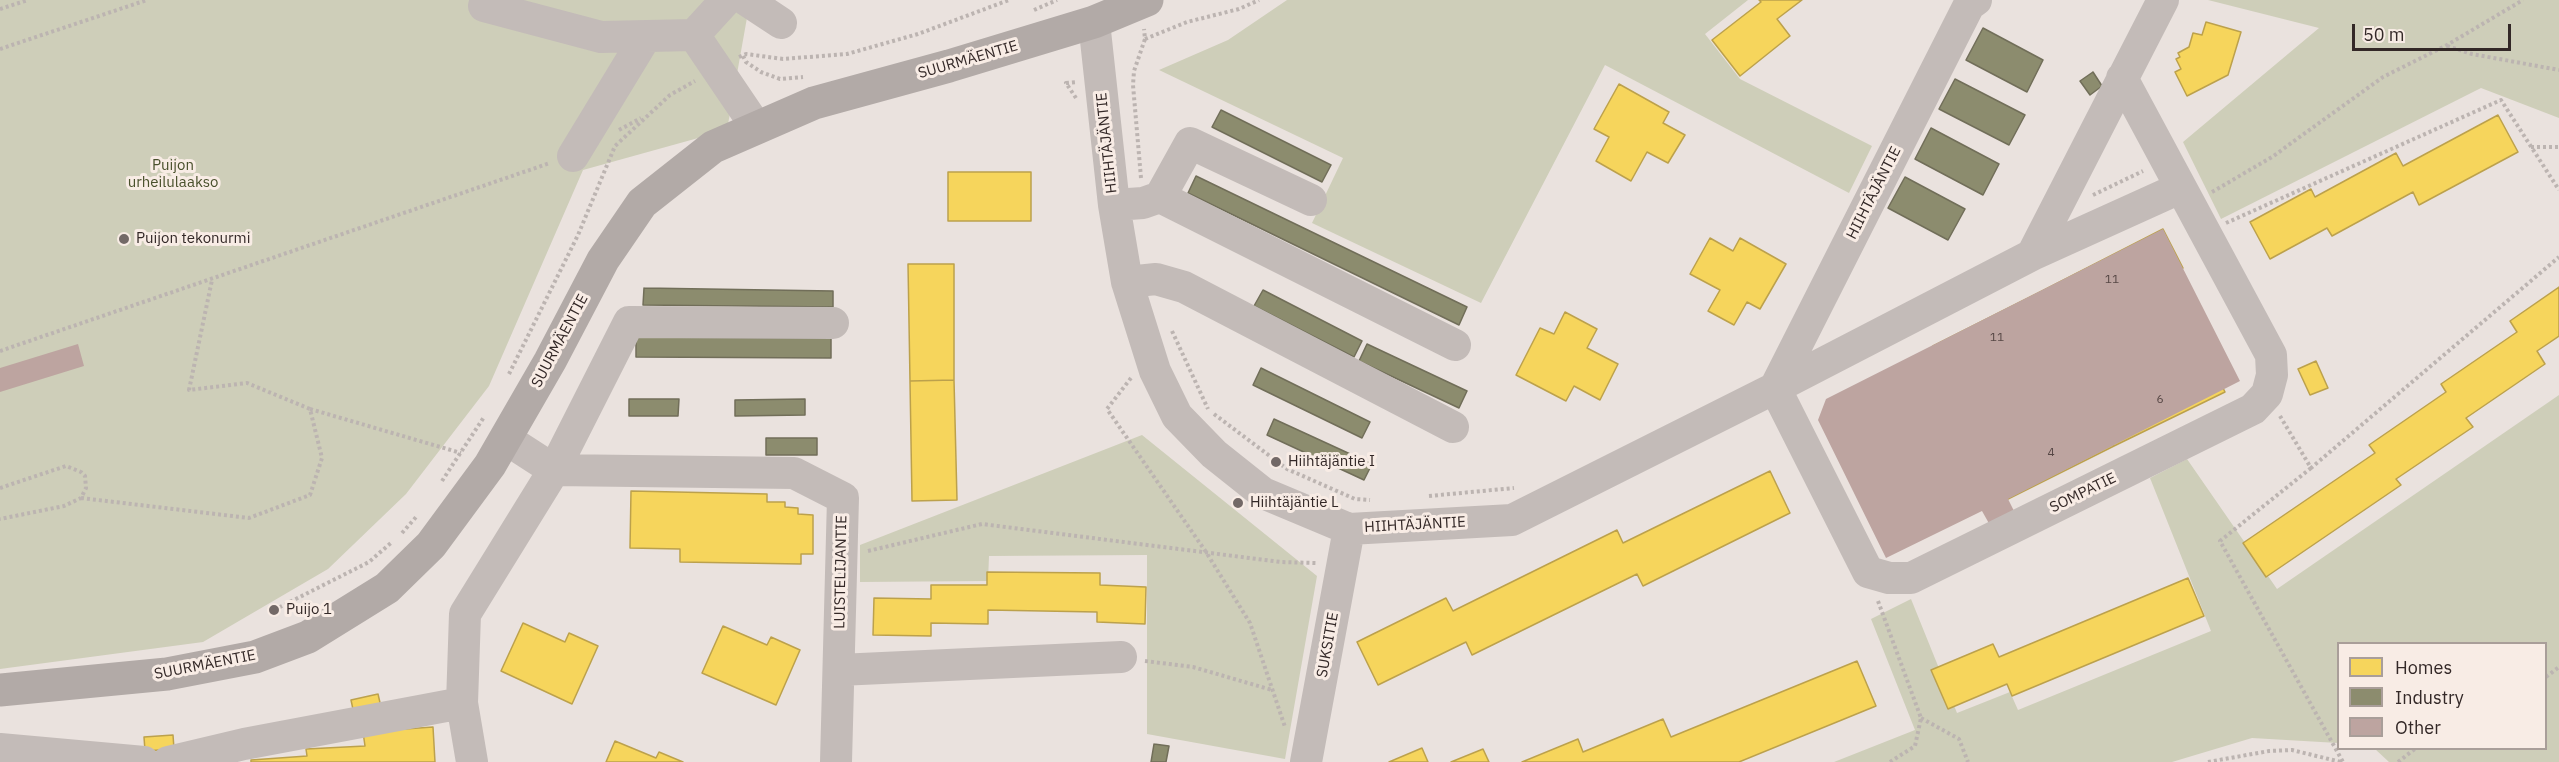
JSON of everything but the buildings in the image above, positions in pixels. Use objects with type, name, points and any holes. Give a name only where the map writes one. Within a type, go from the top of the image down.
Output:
[{"type":"main road","name":"SUURMÄENTIE","points":[[0,690],[167,674],[255,657],[308,637],[387,588],[432,545],[490,465],[496,427],[550,361],[603,260],[642,203],[713,147],[814,103],[949,66],[1094,22],[1145,1]]},
{"type":"street","points":[[484,6],[601,37],[694,35],[726,0]]},
{"type":"street","points":[[746,0],[781,23]]},
{"type":"street","name":"HIIHTÄJÄNTIE","points":[[1775,388],[1969,5],[1976,0]]},
{"type":"street","points":[[2031,255],[2163,0]]},
{"type":"street","name":"HIIHTÄJÄNTIE","points":[[1094,22],[1139,202],[1127,282],[1155,371],[1177,416],[1214,454],[1263,493],[1349,529],[1512,520],[1775,388],[2031,255],[2179,184]]},
{"type":"street","points":[[694,35],[757,128]]},
{"type":"street","points":[[573,156],[645,36]]},
{"type":"street","points":[[2122,78],[2271,356],[2272,375],[2267,394]]},
{"type":"street","points":[[1311,200],[1190,143],[1139,202],[1455,345]]},
{"type":"street","points":[[1127,282],[1156,279],[1184,287],[1453,427]]},
{"type":"street","points":[[472,762],[462,703],[465,614],[554,470],[629,322],[833,323]]},
{"type":"street","points":[[1775,388],[1868,572]]},
{"type":"street","name":"SOMPATIE","points":[[1868,572],[1889,578],[1911,578],[2253,409],[2267,394]]},
{"type":"street","points":[[496,427],[554,470]]},
{"type":"street","name":"LUISTELIJANTIE","points":[[554,470],[794,473],[843,498],[836,762]]},
{"type":"street","name":"SUKSITIE","points":[[1306,762],[1349,529]]},
{"type":"street","points":[[839,670],[1121,657]]},
{"type":"street","points":[[168,762],[244,744],[462,703]]},
{"type":"street","points":[[0,749],[144,762]]},
{"type":"path","points":[[0,9],[28,0]]},
{"type":"path","points":[[0,49],[147,0]]},
{"type":"path","points":[[508,376],[578,234],[615,146],[670,95],[746,54],[783,59],[847,54],[918,34],[1009,0]]},
{"type":"path","points":[[1145,39],[1187,22],[1239,9],[1259,0]]},
{"type":"path","points":[[2054,214],[2179,184],[2272,157],[2383,77],[2447,45],[2523,0]]},
{"type":"path","points":[[1139,202],[1133,85],[1134,71],[1145,39],[1145,1]]},
{"type":"path","points":[[2447,45],[2472,54],[2559,70]]},
{"type":"path","points":[[2206,232],[2501,100],[2559,190]]},
{"type":"path","points":[[610,135],[648,114]]},
{"type":"path","points":[[2531,147],[2559,147]]},
{"type":"path","points":[[0,351],[573,156]]},
{"type":"path","points":[[2342,762],[2220,541],[2311,468],[2559,257]]},
{"type":"path","points":[[212,279],[189,390],[247,383],[310,409],[461,453]]},
{"type":"path","points":[[1171,329],[1188,370],[1209,410],[1287,469],[1355,499],[1373,500]]},
{"type":"path","points":[[1132,377],[1107,409],[1206,552],[1250,623],[1286,732]]},
{"type":"path","points":[[2267,394],[2311,468]]},
{"type":"path","points":[[0,519],[64,506],[81,498],[249,518],[310,495],[322,458],[310,409]]},
{"type":"path","points":[[437,489],[461,453],[496,427]]},
{"type":"path","points":[[0,488],[66,466],[85,476],[86,488],[81,498]]},
{"type":"path","points":[[1418,497],[1512,489],[1522,484]]},
{"type":"path","points":[[274,610],[369,562],[400,535],[419,513]]},
{"type":"path","points":[[842,557],[982,524],[1281,562],[1326,564]]},
{"type":"path","points":[[1868,572],[1921,718],[1915,746],[1890,762]]},
{"type":"path","points":[[1121,657],[1193,668],[1272,690]]},
{"type":"path","points":[[2547,676],[2559,667]]},
{"type":"path","points":[[1921,718],[1959,739],[1968,762]]},
{"type":"path","points":[[2208,762],[2269,751],[2292,750],[2342,762]]},
{"type":"path","points":[[2398,762],[2413,750]]},
{"type":"green space","name":"Puijon urheilulaakso","points":[[0,0],[759,0],[748,12],[727,130],[583,170],[489,386],[406,494],[328,569],[203,642],[0,669]]},
{"type":"green space","points":[[1287,0],[1748,0],[1705,34],[1740,79],[1872,146],[1849,193],[1605,65],[1481,303],[1312,223],[1343,158],[1159,70],[1228,40]]},
{"type":"green space","points":[[2208,0],[2559,0],[2559,118],[2481,88],[2221,219],[2183,142],[2319,28]]},
{"type":"green space","points":[[2559,395],[2559,762],[2389,762],[2376,750],[2547,750],[2547,642],[2337,642],[2337,743],[2252,738],[2172,762],[1834,762],[1915,730],[1871,619],[1911,599],[1957,713],[2010,692],[2018,710],[2211,631],[2150,478],[2187,459],[2277,589]]},
{"type":"green space","points":[[1142,435],[1317,576],[1285,759],[1147,734],[1147,555],[989,556],[988,581],[860,582],[860,545]]},
{"type":"place","name":"Puijon tekonurmi","points":[[124,239]]},
{"type":"place","name":"Hiihtäjäntie I","points":[[1276,462]]},
{"type":"place","name":"Hiihtäjäntie L","points":[[1238,503]]},
{"type":"place","name":"Puijo 1","points":[[274,610]]}]
